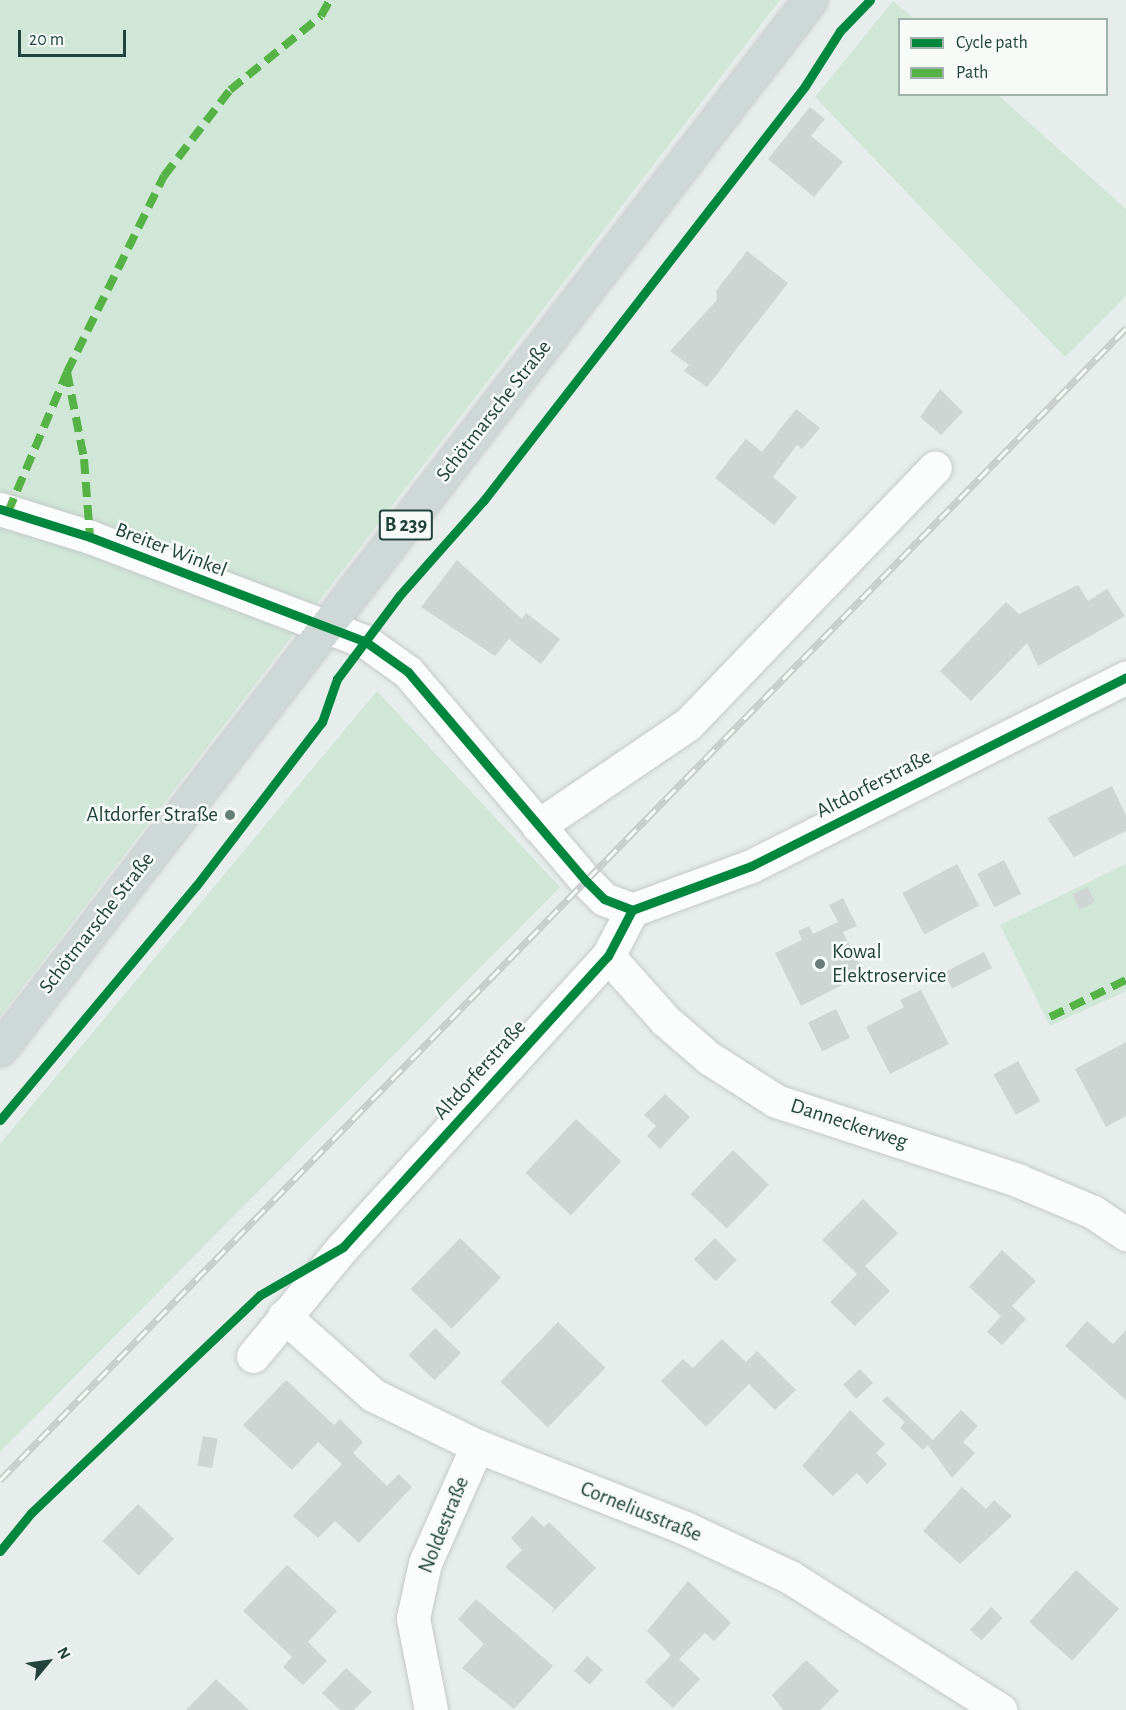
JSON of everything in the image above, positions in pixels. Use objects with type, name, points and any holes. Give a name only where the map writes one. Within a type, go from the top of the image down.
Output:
[{"type":"main road","name":"Schötmarsche Straße","points":[[0,1049],[326,630],[810,0]]},
{"type":"street","points":[[538,826],[688,724],[934,467]]},
{"type":"street","name":"Breiter Winkel","points":[[0,509],[90,537],[326,630]]},
{"type":"street","points":[[326,630],[366,642],[408,672],[538,826],[604,899],[633,910]]},
{"type":"street","name":"Altdorferstraße","points":[[253,1356],[284,1316],[608,956],[633,910],[751,866],[1126,677]]},
{"type":"street","name":"Danneckerweg","points":[[608,956],[666,1021],[710,1058],[776,1101],[1017,1180],[1093,1212],[1126,1234]]},
{"type":"street","name":"Corneliusstraße","points":[[284,1316],[373,1395],[477,1446],[685,1528],[790,1577],[1000,1710]]},
{"type":"street","name":"Noldestraße","points":[[431,1710],[413,1618],[425,1563],[477,1446]]},
{"type":"green space","points":[[0,0],[780,0],[0,1017]]},
{"type":"green space","points":[[893,1],[913,18],[898,18],[898,96],[999,96],[1126,209],[1126,296],[1065,357],[815,97]]},
{"type":"green space","points":[[377,691],[560,887],[0,1452],[0,1144]]},
{"type":"green space","points":[[1126,864],[1126,991],[1050,1026],[1000,925]]},
{"type":"building","points":[[810,107],[825,119],[811,136],[843,162],[814,197],[768,159]]},
{"type":"building","points":[[747,251],[788,283],[707,387],[684,371],[689,365],[670,351],[717,300],[716,291]]},
{"type":"building","points":[[940,389],[963,412],[941,435],[920,417]]},
{"type":"building","points":[[796,409],[820,428],[802,449],[797,445],[773,477],[797,497],[774,525],[715,478],[746,439],[762,452]]},
{"type":"building","points":[[457,560],[522,619],[526,613],[560,639],[541,664],[509,639],[495,656],[421,607]]},
{"type":"building","points":[[1078,585],[1088,601],[1107,589],[1125,616],[1038,666],[1027,643],[971,701],[940,671],[1006,602],[1019,614]]},
{"type":"building","points":[[1112,786],[1126,815],[1126,831],[1074,857],[1047,818]]},
{"type":"building","points":[[1004,860],[1021,894],[995,907],[977,874]]},
{"type":"building","points":[[957,864],[979,905],[924,935],[902,893]]},
{"type":"building","points":[[1088,887],[1095,903],[1079,909],[1072,894]]},
{"type":"building","name":"Kowal Elektroservice","points":[[843,898],[857,926],[843,932],[864,974],[801,1006],[775,953],[802,940],[798,931],[809,926],[813,934],[838,922],[829,905]]},
{"type":"building","points":[[984,952],[992,968],[952,988],[944,972]]},
{"type":"building","points":[[921,990],[949,1044],[890,1074],[866,1027],[904,1007],[900,1000]]},
{"type":"building","points":[[836,1009],[850,1038],[822,1051],[808,1023]]},
{"type":"building","points":[[1126,1042],[1126,1116],[1106,1127],[1075,1069]]},
{"type":"building","points":[[1018,1061],[1040,1101],[1016,1115],[994,1075]]},
{"type":"building","points":[[665,1094],[690,1117],[660,1149],[647,1136],[656,1126],[644,1115]]},
{"type":"building","points":[[576,1119],[621,1161],[571,1215],[526,1173]]},
{"type":"building","points":[[733,1150],[769,1185],[727,1229],[691,1194]]},
{"type":"building","points":[[863,1199],[898,1233],[865,1266],[890,1291],[855,1326],[830,1302],[857,1274],[822,1240]]},
{"type":"building","points":[[460,1238],[501,1278],[452,1329],[411,1289]]},
{"type":"building","points":[[715,1238],[737,1260],[716,1281],[694,1259]]},
{"type":"building","points":[[1002,1250],[1036,1281],[1012,1306],[1026,1319],[1002,1345],[987,1332],[1001,1316],[969,1287]]},
{"type":"building","points":[[1087,1321],[1113,1344],[1126,1330],[1126,1400],[1065,1346]]},
{"type":"building","points":[[558,1322],[605,1368],[548,1428],[500,1382]]},
{"type":"building","points":[[435,1328],[461,1353],[434,1380],[409,1355]]},
{"type":"building","points":[[722,1339],[746,1362],[757,1351],[796,1390],[775,1410],[749,1384],[706,1427],[661,1381],[683,1359],[693,1368]]},
{"type":"building","points":[[860,1369],[873,1383],[856,1399],[843,1385]]},
{"type":"building","points":[[286,1380],[334,1425],[340,1419],[363,1442],[353,1453],[387,1486],[399,1474],[412,1487],[359,1543],[335,1521],[318,1538],[293,1516],[342,1464],[318,1442],[292,1470],[243,1425]]},
{"type":"building","points":[[887,1396],[933,1440],[961,1410],[978,1426],[963,1442],[975,1453],[952,1478],[928,1445],[923,1450],[900,1428],[905,1422],[882,1401]]},
{"type":"building","points":[[850,1410],[885,1444],[876,1453],[887,1464],[867,1484],[857,1473],[833,1496],[802,1466]]},
{"type":"building","points":[[203,1436],[218,1439],[212,1468],[197,1465]]},
{"type":"building","points":[[962,1487],[986,1509],[994,1500],[1012,1516],[960,1564],[923,1531]]},
{"type":"building","points":[[138,1504],[174,1539],[139,1575],[103,1541]]},
{"type":"building","points":[[532,1516],[544,1527],[549,1522],[596,1568],[551,1614],[554,1608],[505,1567],[522,1550],[511,1538]]},
{"type":"building","points":[[287,1565],[337,1611],[308,1642],[327,1661],[303,1685],[283,1667],[292,1657],[243,1611]]},
{"type":"building","points":[[1076,1570],[1119,1609],[1072,1661],[1029,1622]]},
{"type":"building","points":[[688,1581],[731,1623],[714,1641],[705,1633],[679,1659],[700,1679],[673,1708],[645,1682],[671,1655],[647,1631]]},
{"type":"building","points":[[476,1599],[553,1666],[514,1709],[462,1668],[484,1644],[458,1619]]},
{"type":"building","points":[[991,1607],[1003,1618],[982,1641],[970,1630]]},
{"type":"building","points":[[587,1656],[603,1670],[590,1685],[574,1671]]},
{"type":"building","points":[[806,1660],[839,1691],[820,1710],[783,1710],[772,1695]]},
{"type":"building","points":[[346,1668],[372,1692],[354,1710],[340,1710],[322,1693]]},
{"type":"building","points":[[216,1679],[249,1710],[186,1710]]},
{"type":"railway","points":[[0,1480],[1126,328]]},
{"type":"marked path","points":[[8,512],[67,372],[164,176],[230,90],[321,16],[330,0]]},
{"type":"marked path","points":[[67,372],[84,459],[90,537]]},
{"type":"marked path","points":[[1050,1017],[1126,980]]},
{"type":"cycle path","points":[[0,1120],[196,886],[322,722],[337,679],[399,596],[484,500],[805,86],[840,31],[870,0]]},
{"type":"cycle path","points":[[0,509],[90,537],[366,642],[408,672],[586,881],[604,899],[632,910]]},
{"type":"cycle path","points":[[0,1551],[31,1513],[260,1295],[343,1247],[608,956],[632,910],[751,866],[1126,677]]},
{"type":"place","name":"Altdorfer Straße","points":[[230,815]]},
{"type":"place","name":"Kowal Elektroservice","points":[[820,964]]}]
